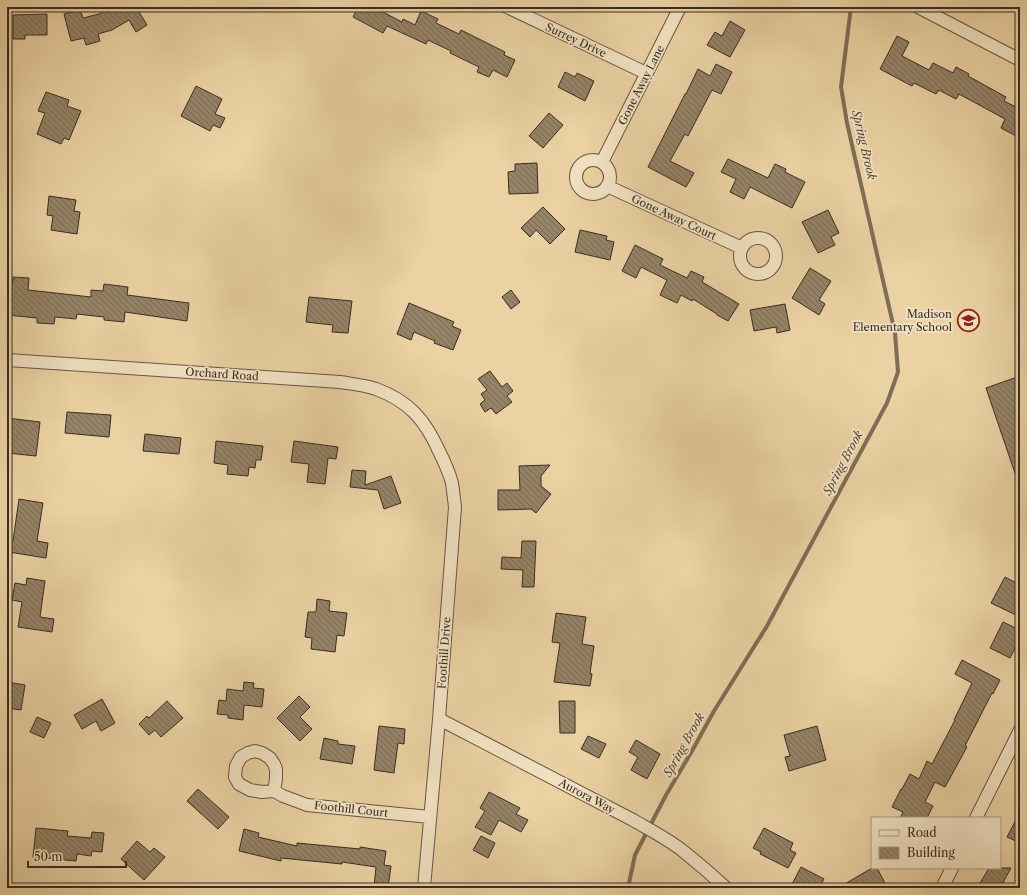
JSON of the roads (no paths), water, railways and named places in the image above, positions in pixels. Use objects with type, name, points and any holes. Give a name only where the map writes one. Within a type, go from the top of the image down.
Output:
[{"type":"street","name":"Surrey Drive","points":[[507,7],[646,73]]},
{"type":"street","name":"Gone Away Lane","points":[[602,162],[680,7]]},
{"type":"street","points":[[918,7],[1020,60]]},
{"type":"street","points":[[589,160],[602,162],[609,173],[607,186],[597,193],[590,194],[584,191],[579,187],[576,181],[578,168],[589,160]]},
{"type":"street","name":"Gone Away Court","points":[[607,186],[742,248]]},
{"type":"street","name":"Orchard Road","points":[[7,360],[361,385],[374,388],[396,398],[407,406],[425,424]]},
{"type":"street","name":"Foothill Drive","points":[[424,888],[439,719],[455,507],[452,483],[446,465],[432,435],[425,424]]},
{"type":"street","name":"Aurora Way","points":[[439,719],[663,837],[682,850],[726,888]]},
{"type":"street","points":[[976,817],[1020,730]]},
{"type":"street","name":"Foothill Court","points":[[274,791],[283,796],[307,804],[430,817]]},
{"type":"street","points":[[942,888],[952,869]]},
{"type":"waterway","name":"Spring Brook","points":[[628,888],[635,855],[666,795],[714,711],[767,626],[887,403],[898,372],[895,333],[847,123],[841,87],[851,7]]},
{"type":"place","name":"Madison Elementary School","points":[[968,320]]}]
